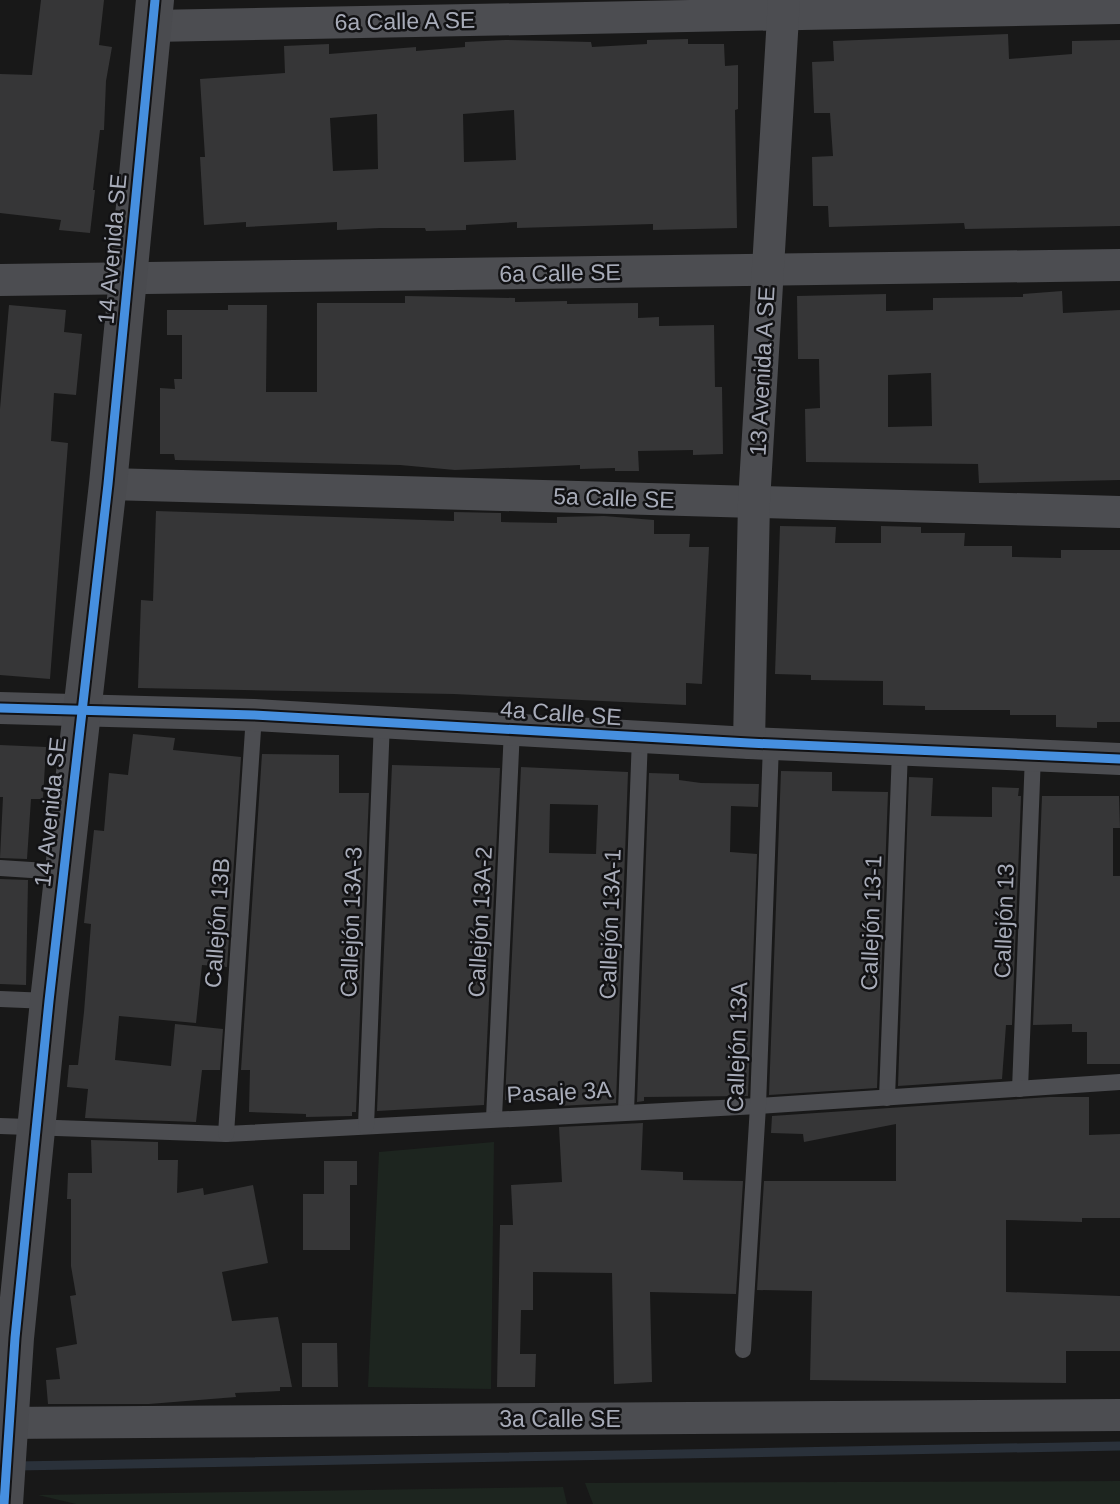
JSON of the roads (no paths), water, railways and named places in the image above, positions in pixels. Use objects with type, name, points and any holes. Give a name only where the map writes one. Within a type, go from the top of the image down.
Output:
[{"type":"street","name":"6a Calle A SE","points":[[154,13],[783,7],[1120,8]]},
{"type":"street","name":"13 Avenida A SE","points":[[760,744],[754,502],[783,7]]},
{"type":"street","name":"14 Avenida SE","points":[[3,1497],[18,1127],[49,1001],[108,484],[154,13]]},
{"type":"street","name":"6a Calle SE","points":[[0,280],[1120,265]]},
{"type":"street","name":"5a Calle SE","points":[[108,484],[1120,512]]},
{"type":"street","name":"4a Calle SE","points":[[0,708],[382,720],[760,744],[1120,759]]},
{"type":"street","name":"3a Calle SE","points":[[6,1423],[1120,1415]]},
{"type":"lane","name":"Callejón 13B","points":[[226,1134],[254,715]]},
{"type":"lane","name":"Callejón 13A-3","points":[[366,1126],[382,720]]},
{"type":"lane","name":"Callejón 13A-2","points":[[494,1118],[512,729]]},
{"type":"lane","name":"Callejón 13A-1","points":[[626,1112],[640,737]]},
{"type":"lane","name":"Callejón 13A","points":[[743,1350],[758,1106],[760,744]]},
{"type":"lane","name":"Callejón 13-1","points":[[887,1098],[900,750]]},
{"type":"lane","name":"Callejón 13","points":[[1020,1089],[1033,755]]},
{"type":"lane","points":[[0,868],[62,872]]},
{"type":"lane","points":[[0,999],[49,1001]]},
{"type":"lane","name":"Pasaje 3A","points":[[18,1127],[226,1134],[758,1106],[1120,1082]]},
{"type":"waterway","points":[[16,1466],[1120,1446]]}]
